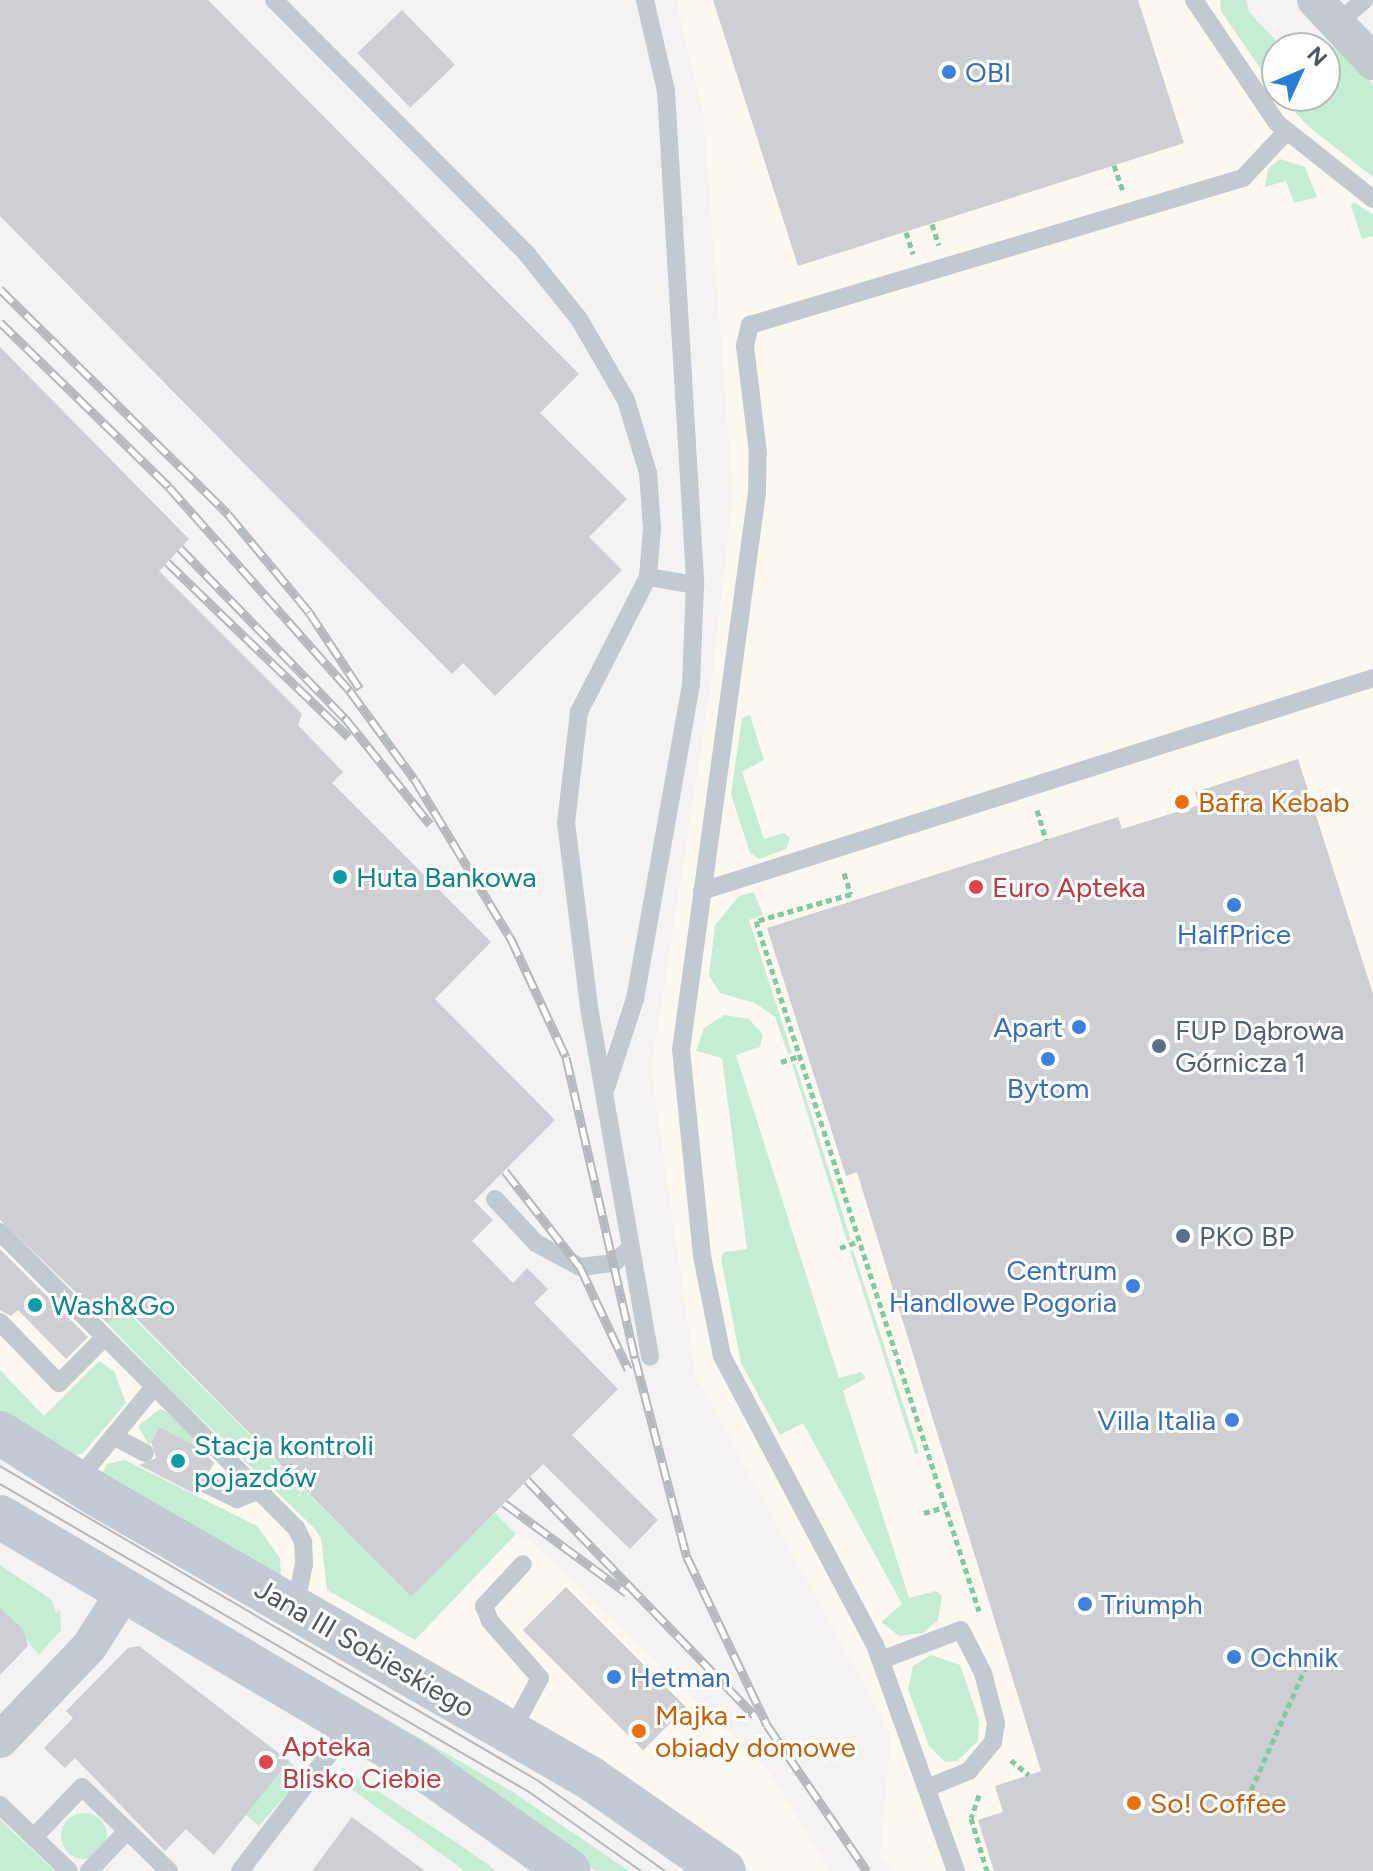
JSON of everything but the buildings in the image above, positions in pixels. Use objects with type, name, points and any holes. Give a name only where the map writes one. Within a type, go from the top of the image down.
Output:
[{"type":"main road","name":"Jana III Sobieskiego","points":[[0,1433],[76,1482],[614,1793],[724,1871]]},
{"type":"main road","points":[[0,1517],[352,1724],[450,1785],[569,1871]]},
{"type":"street","points":[[1339,8],[1373,62]]},
{"type":"street","points":[[0,1740],[89,1647],[124,1592]]},
{"type":"lane","points":[[274,0],[527,254],[579,319],[626,400],[648,473],[652,528],[648,577],[579,712],[567,787],[567,849],[628,1250],[650,1357]]},
{"type":"lane","points":[[604,1092],[638,984],[691,684],[695,585],[666,91],[645,0]]},
{"type":"lane","points":[[1194,0],[1286,132],[1373,199]]},
{"type":"lane","points":[[956,1871],[881,1660],[735,1387],[713,1325],[681,1066],[757,492],[758,453],[745,346],[750,325],[1243,178],[1286,132]]},
{"type":"lane","points":[[648,577],[695,585]]},
{"type":"lane","points":[[702,891],[1373,678]]},
{"type":"lane","points":[[495,1199],[536,1243],[580,1267],[614,1263],[628,1250]]},
{"type":"lane","points":[[0,1232],[152,1389],[263,1489],[303,1542],[295,1608]]},
{"type":"lane","points":[[0,1322],[59,1383],[103,1339]]},
{"type":"lane","points":[[76,1482],[152,1389]]},
{"type":"lane","points":[[113,1436],[145,1453]]},
{"type":"lane","points":[[204,1483],[237,1499],[263,1489]]},
{"type":"lane","points":[[511,1732],[540,1678],[490,1621],[484,1606],[523,1564]]},
{"type":"lane","points":[[881,1660],[961,1630],[983,1673],[995,1735],[969,1771],[927,1788]]},
{"type":"lane","points":[[240,1871],[352,1724]]},
{"type":"lane","points":[[34,1837],[82,1787],[169,1871]]},
{"type":"lane","points":[[0,1805],[69,1871]]},
{"type":"lane","points":[[89,1871],[127,1831]]},
{"type":"path","points":[[835,849],[851,894],[756,921],[984,1619]]},
{"type":"path","points":[[781,1062],[800,1056]]},
{"type":"path","points":[[840,1248],[859,1241]]},
{"type":"path","points":[[924,1513],[945,1507]]},
{"type":"path","points":[[1243,1808],[1309,1660]]},
{"type":"path","points":[[1010,1760],[1029,1775]]},
{"type":"shaded area","points":[[676,0],[1223,0],[1261,37],[1261,112],[1336,112],[1373,149],[1373,1871],[891,1871],[880,1856],[891,1734],[695,1374],[651,1070],[711,684],[733,496],[703,112]]},
{"type":"shaded area","points":[[0,1184],[410,1596],[495,1513],[516,1534],[530,1540],[768,1770],[830,1871],[751,1871],[693,1827],[0,1413]]},
{"type":"green space","points":[[1220,0],[1246,0],[1249,12],[1268,32],[1261,32],[1261,70],[1221,11]]},
{"type":"green space","points":[[1342,48],[1373,85],[1373,177],[1309,127],[1295,112],[1341,112]]},
{"type":"green space","points":[[1280,159],[1305,167],[1317,197],[1294,203],[1286,181],[1265,187],[1268,169]]},
{"type":"green space","points":[[1354,202],[1373,215],[1373,236],[1362,239],[1351,206]]},
{"type":"green space","points":[[750,715],[764,760],[742,772],[764,839],[784,833],[790,838],[786,849],[759,859],[750,853],[731,794],[742,718]]},
{"type":"green space","points":[[754,892],[763,915],[749,920],[792,1053],[788,1054],[775,1017],[755,1003],[720,993],[709,976],[715,925],[739,896]]},
{"type":"green space","points":[[724,1015],[749,1019],[763,1035],[760,1047],[736,1055],[839,1378],[861,1372],[866,1378],[843,1391],[909,1598],[936,1591],[942,1596],[938,1620],[923,1633],[899,1636],[881,1622],[902,1604],[803,1423],[780,1435],[741,1363],[721,1258],[724,1252],[747,1249],[722,1058],[696,1051],[704,1028]]},
{"type":"green space","points":[[795,1063],[851,1240],[847,1241],[792,1064]]},
{"type":"green space","points":[[0,1184],[410,1596],[495,1513],[516,1534],[415,1640],[327,1590],[321,1538],[314,1528],[171,1390],[0,1212]]},
{"type":"green space","points":[[853,1250],[919,1453],[915,1454],[850,1251]]},
{"type":"green space","points":[[99,1361],[114,1371],[126,1403],[83,1453],[70,1458],[0,1413],[0,1370],[44,1416]]},
{"type":"green space","points":[[160,1409],[217,1457],[159,1427],[149,1445],[138,1426]]},
{"type":"green space","points":[[125,1460],[257,1526],[280,1558],[281,1582],[100,1477],[107,1464]]},
{"type":"green space","points":[[0,1565],[52,1600],[56,1613],[60,1610],[61,1630],[39,1655],[0,1608]]},
{"type":"green space","points":[[931,1655],[960,1665],[979,1720],[978,1741],[957,1761],[945,1762],[929,1746],[908,1689],[913,1666]]},
{"type":"green space","points":[[286,1661],[513,1792],[629,1871],[596,1871]]},
{"type":"green space","points":[[289,1761],[304,1774],[259,1826],[244,1813]]},
{"type":"green space","points":[[341,1767],[497,1871],[465,1871],[343,1783]]},
{"type":"green space","points":[[84,1813],[93,1814],[100,1820],[106,1827],[106,1845],[100,1852],[93,1858],[84,1859],[75,1858],[68,1852],[62,1845],[61,1836],[62,1827],[68,1820],[75,1814]]},
{"type":"green space","points":[[0,1820],[54,1870],[54,1871],[0,1871]]},
{"type":"tram line","points":[[0,1466],[537,1780],[665,1871]]},
{"type":"tram line","points":[[0,1484],[529,1792],[641,1871]]},
{"type":"railway","points":[[0,289],[228,514],[309,612],[360,689]]},
{"type":"railway","points":[[0,322],[169,487],[350,691],[415,780],[511,939],[566,1057],[635,1358],[687,1557],[767,1725],[867,1871]]},
{"type":"railway","points":[[180,548],[345,718],[430,824]]},
{"type":"railway","points":[[167,562],[349,737]]},
{"type":"railway","points":[[505,1171],[580,1267],[628,1369]]},
{"type":"railway","points":[[527,1480],[754,1715]]},
{"type":"railway","points":[[504,1503],[627,1593]]},
{"type":"place","name":"OBI","points":[[949,72]]},
{"type":"place","name":"Bafra Kebab","points":[[1182,802]]},
{"type":"place","name":"Huta Bankowa","points":[[340,877]]},
{"type":"place","name":"Euro Apteka","points":[[976,887]]},
{"type":"place","name":"HalfPrice","points":[[1234,905]]},
{"type":"place","name":"Apart","points":[[1079,1027]]},
{"type":"place","name":"FUP Dąbrowa Górnicza 1","points":[[1159,1046]]},
{"type":"place","name":"Bytom","points":[[1048,1059]]},
{"type":"place","name":"PKO BP","points":[[1183,1236]]},
{"type":"place","name":"Centrum Handlowe Pogoria","points":[[1133,1286]]},
{"type":"place","name":"Wash&Go","points":[[35,1305]]},
{"type":"place","name":"Villa Italia","points":[[1232,1420]]},
{"type":"place","name":"Stacja kontroli pojazdów","points":[[178,1461]]},
{"type":"place","name":"Triumph","points":[[1085,1604]]},
{"type":"place","name":"Ochnik","points":[[1234,1657]]},
{"type":"place","name":"Hetman","points":[[614,1677]]},
{"type":"place","name":"Majka - obiady domowe","points":[[639,1731]]},
{"type":"place","name":"Apteka Blisko Ciebie","points":[[266,1762]]},
{"type":"place","name":"So! Coffee","points":[[1134,1803]]}]
